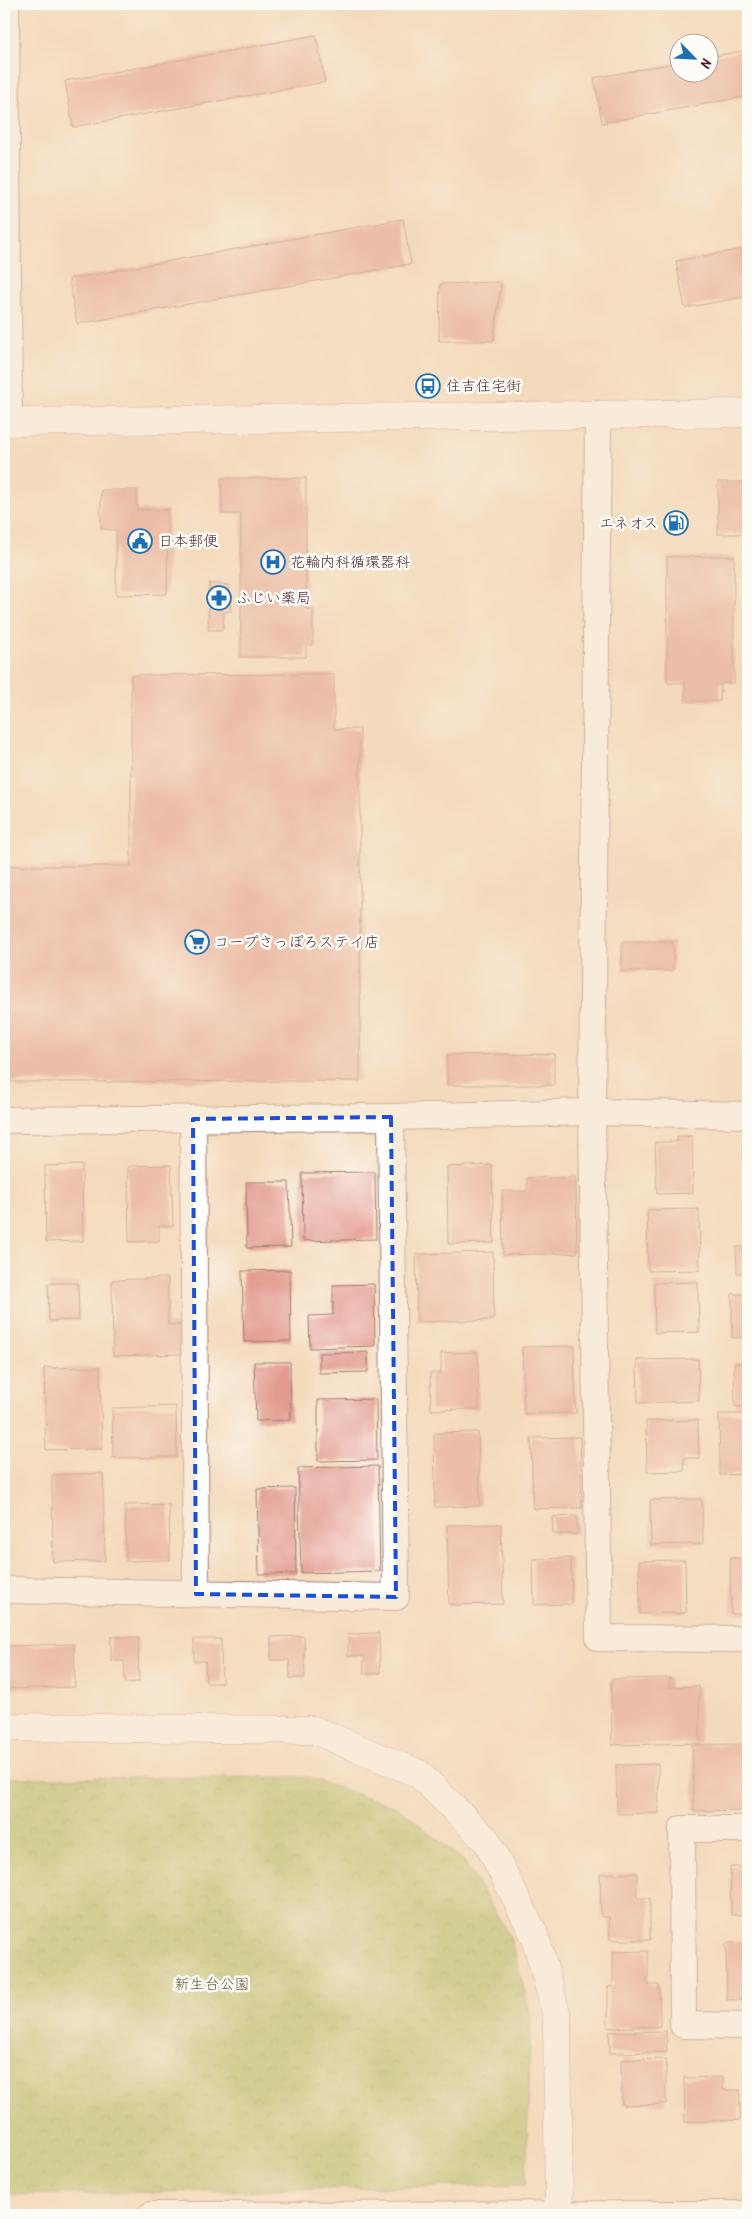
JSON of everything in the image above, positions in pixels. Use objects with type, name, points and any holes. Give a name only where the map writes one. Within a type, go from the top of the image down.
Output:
[{"type":"street","points":[[6,4],[6,422],[748,413]]},
{"type":"street","points":[[598,414],[592,1112],[599,1638],[748,1639]]},
{"type":"street","points":[[4,1120],[391,1117],[592,1112],[748,1115]]},
{"type":"street","points":[[4,1590],[396,1597],[391,1117]]},
{"type":"street","points":[[193,1119],[196,1594]]},
{"type":"street","points":[[4,1727],[314,1730],[419,1774],[487,1841],[535,1936],[557,2016],[559,2215]]},
{"type":"street","points":[[748,1828],[682,1829],[683,2026],[748,2026]]},
{"type":"street","points":[[151,2215],[748,2214]]},
{"type":"highlighted area","points":[[391,1117],[396,1597],[196,1594],[193,1119]]},
{"type":"green space","name":"新生台公園","points":[[307,1777],[399,1808],[464,1861],[510,1937],[531,2015],[526,2185],[4,2195],[4,1778]]},
{"type":"building","points":[[316,35],[325,82],[73,127],[65,81]]},
{"type":"building","points":[[748,50],[748,96],[602,123],[594,78],[670,64],[670,82],[720,82],[720,55]]},
{"type":"building","points":[[403,219],[411,264],[77,324],[69,279]]},
{"type":"building","points":[[748,248],[748,296],[685,308],[676,261]]},
{"type":"building","points":[[501,282],[494,341],[439,341],[440,284]]},
{"type":"building","name":"花輪内科循環器科","points":[[221,478],[306,478],[306,609],[313,609],[313,645],[306,645],[306,657],[241,657],[241,514],[222,514]]},
{"type":"building","points":[[718,482],[748,482],[748,534],[718,534]]},
{"type":"building","points":[[101,490],[137,490],[137,510],[168,510],[167,594],[116,595],[116,530],[101,529]]},
{"type":"building","points":[[745,541],[748,541],[748,575],[745,575]]},
{"type":"building","points":[[734,556],[734,683],[721,683],[720,701],[685,701],[685,683],[667,683],[667,557]]},
{"type":"building","name":"ふじい薬局","points":[[209,583],[229,585],[231,611],[224,612],[223,630],[208,630]]},
{"type":"building","points":[[334,674],[334,729],[360,729],[360,1081],[4,1082],[4,866],[131,866],[131,675]]},
{"type":"building","points":[[622,942],[673,942],[673,971],[622,971]]},
{"type":"building","points":[[554,1054],[554,1085],[447,1085],[447,1055]]},
{"type":"building","points":[[677,1136],[692,1136],[693,1193],[657,1194],[655,1142],[677,1142]]},
{"type":"building","points":[[743,1138],[748,1138],[748,1194],[744,1194]]},
{"type":"building","points":[[82,1165],[83,1241],[46,1242],[45,1166]]},
{"type":"building","points":[[171,1165],[173,1226],[159,1226],[159,1241],[129,1242],[128,1166]]},
{"type":"building","points":[[492,1165],[494,1243],[448,1244],[447,1167]]},
{"type":"building","points":[[375,1172],[376,1239],[303,1241],[302,1173]]},
{"type":"building","points":[[576,1177],[577,1253],[503,1255],[502,1191],[527,1191],[527,1178]]},
{"type":"building","points":[[246,1182],[289,1182],[291,1247],[247,1248]]},
{"type":"building","points":[[699,1209],[700,1270],[648,1271],[647,1210]]},
{"type":"building","points":[[736,1247],[748,1247],[748,1273],[737,1273]]},
{"type":"building","points":[[493,1252],[494,1320],[417,1322],[416,1254]]},
{"type":"building","points":[[290,1270],[291,1341],[244,1342],[242,1271]]},
{"type":"building","points":[[168,1278],[168,1325],[181,1325],[182,1354],[113,1356],[112,1280]]},
{"type":"building","points":[[698,1282],[699,1332],[655,1333],[654,1283]]},
{"type":"building","points":[[48,1283],[78,1283],[79,1320],[49,1321]]},
{"type":"building","points":[[374,1284],[375,1346],[310,1348],[309,1316],[333,1315],[333,1285]]},
{"type":"building","points":[[732,1294],[748,1294],[748,1337],[732,1338]]},
{"type":"building","points":[[574,1346],[576,1413],[524,1414],[522,1347]]},
{"type":"building","points":[[368,1352],[368,1372],[319,1373],[319,1353]]},
{"type":"building","points":[[478,1352],[479,1409],[431,1410],[430,1373],[441,1373],[441,1353]]},
{"type":"building","points":[[698,1359],[699,1401],[638,1403],[637,1360]]},
{"type":"building","points":[[254,1362],[290,1362],[291,1420],[256,1421]]},
{"type":"building","points":[[734,1363],[748,1363],[748,1406],[735,1407]]},
{"type":"building","points":[[100,1367],[102,1449],[46,1450],[44,1368]]},
{"type":"building","points":[[376,1399],[377,1460],[318,1461],[318,1400]]},
{"type":"building","points":[[176,1406],[177,1457],[113,1458],[112,1408]]},
{"type":"building","points":[[719,1414],[748,1414],[748,1474],[720,1475]]},
{"type":"building","points":[[698,1420],[699,1458],[684,1458],[684,1471],[647,1472],[646,1421]]},
{"type":"building","points":[[478,1432],[480,1506],[435,1507],[434,1433]]},
{"type":"building","points":[[580,1437],[582,1508],[533,1509],[531,1438]]},
{"type":"building","points":[[378,1466],[380,1571],[301,1573],[298,1468]]},
{"type":"building","points":[[103,1473],[105,1561],[53,1562],[52,1475]]},
{"type":"building","points":[[295,1488],[296,1574],[259,1574],[257,1489]]},
{"type":"building","points":[[702,1499],[703,1544],[651,1545],[650,1500]]},
{"type":"building","points":[[169,1504],[170,1560],[126,1561],[125,1505]]},
{"type":"building","points":[[577,1516],[577,1534],[553,1534],[552,1517]]},
{"type":"building","points":[[501,1524],[503,1604],[449,1605],[447,1525]]},
{"type":"building","points":[[571,1558],[572,1604],[534,1605],[533,1559]]},
{"type":"building","points":[[730,1558],[748,1558],[748,1614],[731,1614]]},
{"type":"building","points":[[685,1560],[686,1613],[640,1614],[639,1561]]},
{"type":"building","points":[[379,1633],[380,1673],[364,1674],[364,1656],[348,1656],[348,1634]]},
{"type":"building","points":[[304,1636],[305,1678],[290,1678],[289,1660],[271,1660],[271,1637]]},
{"type":"building","points":[[111,1637],[138,1637],[139,1682],[125,1683],[124,1661],[111,1661]]},
{"type":"building","points":[[194,1639],[221,1639],[222,1683],[206,1683],[205,1661],[194,1662]]},
{"type":"building","points":[[74,1644],[75,1687],[4,1689],[4,1646]]},
{"type":"building","points":[[670,1678],[670,1687],[699,1686],[700,1743],[612,1745],[611,1679]]},
{"type":"building","points":[[746,1744],[747,1810],[694,1811],[692,1745]]},
{"type":"building","points":[[658,1764],[659,1813],[617,1814],[616,1765]]},
{"type":"building","points":[[730,1867],[748,1867],[748,1914],[731,1915]]},
{"type":"building","points":[[637,1873],[637,1898],[650,1898],[650,1940],[610,1940],[609,1917],[601,1917],[600,1874]]},
{"type":"building","points":[[726,1943],[748,1943],[748,2000],[727,2000]]},
{"type":"building","points":[[648,1951],[648,1985],[659,1985],[660,2026],[608,2028],[608,1987],[613,1986],[613,1952]]},
{"type":"building","points":[[666,2031],[667,2052],[610,2053],[609,2032]]},
{"type":"building","points":[[666,2059],[666,2104],[622,2105],[621,2060]]},
{"type":"building","points":[[723,2077],[723,2090],[740,2090],[740,2120],[685,2122],[684,2078]]},
{"type":"place","name":"住吉住宅街","points":[[428,386]]},
{"type":"place","name":"エネオス","points":[[676,523]]},
{"type":"place","name":"日本郵便","points":[[140,541]]},
{"type":"place","name":"花輪内科循環器科","points":[[273,562]]},
{"type":"place","name":"ふじい薬局","points":[[219,598]]},
{"type":"place","name":"コープさっぽろステイ店","points":[[197,942]]}]
